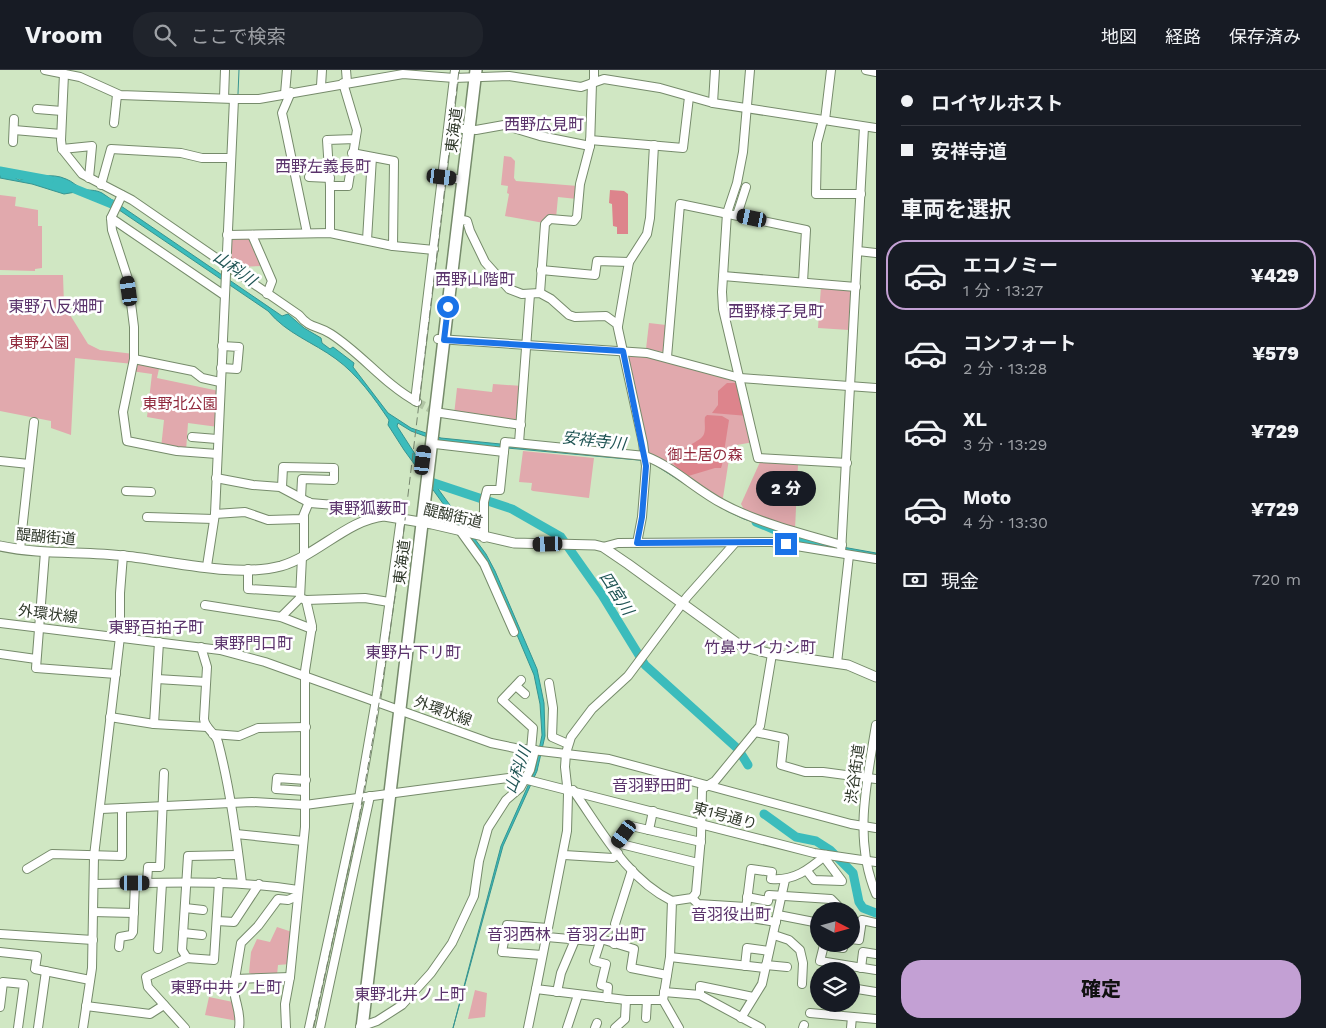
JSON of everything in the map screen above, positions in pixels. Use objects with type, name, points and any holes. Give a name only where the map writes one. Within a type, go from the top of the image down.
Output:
[{"type":"highway","name":"東海道","points":[[359,1027],[473,73]]},
{"type":"highway","name":"東海道","points":[[441,340],[458,219],[460,180]]},
{"type":"main road","name":"醍醐街道","points":[[0,546],[45,552],[124,555],[207,566],[248,569],[281,566],[376,517],[401,518],[481,537],[522,543],[573,543],[603,547],[741,646],[772,654],[837,663],[861,669],[876,677]]},
{"type":"street","points":[[45,70],[80,77],[117,94],[234,99],[259,99],[320,86],[414,72],[509,76],[581,86],[604,79],[660,88],[713,103],[876,128]]},
{"type":"street","points":[[224,98],[226,70]]},
{"type":"street","points":[[287,70],[288,93],[282,112],[307,233]]},
{"type":"street","points":[[320,86],[322,70]]},
{"type":"street","points":[[309,177],[348,186],[355,139],[355,121],[345,83],[346,70]]},
{"type":"street","points":[[540,293],[546,222],[550,219],[576,220],[580,184],[590,143],[594,70]]},
{"type":"street","points":[[713,103],[715,70]]},
{"type":"street","points":[[750,70],[738,183],[727,213],[723,309],[758,458],[847,463]]},
{"type":"street","points":[[830,70],[824,120],[817,143],[816,194],[860,194]]},
{"type":"street","points":[[866,70],[876,72]]},
{"type":"street","points":[[66,73],[62,111],[62,149],[76,170],[122,195],[299,315],[306,325],[327,332],[339,340],[376,373],[416,401],[454,74]]},
{"type":"street","points":[[114,123],[117,94]]},
{"type":"street","points":[[466,129],[504,125],[540,136],[590,143],[683,148],[689,97]]},
{"type":"street","points":[[207,566],[214,516],[234,99]]},
{"type":"street","points":[[37,108],[62,111]]},
{"type":"street","points":[[13,142],[14,119]]},
{"type":"street","points":[[837,663],[864,127]]},
{"type":"street","points":[[14,130],[61,134]]},
{"type":"street","points":[[330,233],[330,182],[327,140],[355,139]]},
{"type":"street","points":[[618,326],[629,262],[647,234],[650,218],[654,145]]},
{"type":"street","points":[[62,149],[92,146],[89,178]]},
{"type":"street","points":[[101,185],[111,149],[181,153],[202,158],[231,158]]},
{"type":"street","points":[[393,246],[394,161],[396,151]]},
{"type":"street","points":[[352,153],[394,161]]},
{"type":"street","points":[[367,240],[372,157]]},
{"type":"street","points":[[442,177],[460,180]]},
{"type":"street","points":[[736,215],[746,187]]},
{"type":"street","points":[[122,195],[111,218],[112,230],[128,279],[134,327],[134,360],[124,404],[127,441],[177,451],[217,454]]},
{"type":"street","points":[[667,357],[680,204],[806,230],[803,282]]},
{"type":"street","points":[[111,218],[224,292]]},
{"type":"street","points":[[458,219],[467,221],[470,232],[485,262],[510,289],[522,294],[540,293],[551,298],[569,315],[584,318],[606,316],[615,321],[618,326],[646,466],[642,517],[637,543]]},
{"type":"street","points":[[227,235],[330,233],[393,246],[434,250]]},
{"type":"street","points":[[252,235],[272,281],[267,294]]},
{"type":"street","points":[[858,251],[876,252]]},
{"type":"street","points":[[541,270],[596,275],[597,260],[629,262]]},
{"type":"street","points":[[723,276],[856,286]]},
{"type":"street","points":[[519,443],[530,294]]},
{"type":"street","points":[[441,340],[623,351],[667,357],[740,378],[876,388]]},
{"type":"street","points":[[220,368],[237,369],[239,347],[222,346]]},
{"type":"street","points":[[134,360],[193,371],[202,378],[220,382]]},
{"type":"street","points":[[441,414],[521,425]]},
{"type":"street","points":[[20,549],[34,422]]},
{"type":"street","points":[[192,437],[218,440]]},
{"type":"street","points":[[481,537],[484,500],[487,490],[500,490],[505,442],[645,456],[661,463],[722,504],[844,551],[876,559]]},
{"type":"street","points":[[435,444],[504,451]]},
{"type":"street","points":[[0,461],[29,464]]},
{"type":"street","points":[[282,487],[283,467],[334,468],[334,480],[302,480],[305,500],[302,597],[312,629],[305,676],[306,791],[303,841],[290,977],[285,1004],[286,1028]]},
{"type":"street","points":[[216,478],[282,487],[305,500],[347,506],[376,517]]},
{"type":"street","points":[[126,491],[151,492]]},
{"type":"street","points":[[147,517],[214,516],[245,512],[271,520],[304,517]]},
{"type":"street","points":[[308,1028],[359,798],[376,701],[401,518]]},
{"type":"street","points":[[463,532],[484,564],[514,632]]},
{"type":"street","points":[[603,547],[618,543],[734,544],[772,542],[844,551]]},
{"type":"street","points":[[529,1028],[542,955],[564,855],[570,789],[566,753],[568,744],[581,722],[628,676],[682,604],[734,544]]},
{"type":"street","points":[[45,552],[36,668],[116,674]]},
{"type":"street","points":[[83,1028],[90,980],[93,940],[94,856],[120,636],[120,593],[124,555]]},
{"type":"street","points":[[248,569],[248,588],[302,597],[365,598],[389,602]]},
{"type":"street","points":[[281,617],[302,597]]},
{"type":"street","points":[[205,605],[281,617],[312,629]]},
{"type":"street","name":"外環状線","points":[[0,623],[202,647],[243,656],[305,676],[491,743],[609,759],[863,827],[876,828]]},
{"type":"street","points":[[154,724],[159,642]]},
{"type":"street","points":[[202,647],[207,667],[204,719],[207,727],[217,739],[232,803],[242,883]]},
{"type":"street","points":[[0,654],[36,659]]},
{"type":"street","points":[[570,789],[597,828],[653,892],[672,901],[692,898],[696,892],[701,842],[702,789],[715,781],[740,752],[761,723],[772,654]]},
{"type":"street","points":[[157,679],[206,682]]},
{"type":"street","points":[[359,1027],[378,1024],[409,998],[431,973],[452,943],[474,896],[479,861],[488,828],[497,811],[520,788],[530,770],[534,750],[533,728],[502,700],[518,683],[524,694]]},
{"type":"street","points":[[549,683],[553,708],[552,737],[568,744]]},
{"type":"street","points":[[110,717],[154,724],[207,727]]},
{"type":"street","name":"渋谷街道","points":[[876,725],[872,779],[863,827],[866,860],[876,894]]},
{"type":"street","points":[[213,734],[239,736],[258,728],[306,727]]},
{"type":"street","points":[[755,732],[784,738],[781,765],[805,772],[823,772],[872,779]]},
{"type":"street","points":[[147,883],[148,866],[160,867],[164,773]]},
{"type":"street","points":[[306,780],[277,778],[276,789],[306,791]]},
{"type":"street","name":"東1号通り","points":[[101,809],[232,803],[305,804],[500,778],[527,778],[825,856],[876,862]]},
{"type":"street","points":[[320,1028],[370,796]]},
{"type":"street","points":[[27,869],[52,854],[122,856],[122,808]]},
{"type":"street","points":[[649,830],[653,811]]},
{"type":"street","points":[[564,855],[613,858],[627,825],[701,842]]},
{"type":"street","points":[[236,834],[303,841]]},
{"type":"street","points":[[616,849],[698,863]]},
{"type":"street","points":[[187,958],[182,950],[188,856],[238,855]]},
{"type":"street","points":[[807,871],[814,880],[842,881],[825,856],[807,871],[785,880],[771,879],[772,872],[751,869],[745,917],[810,922]]},
{"type":"street","points":[[614,944],[617,932],[615,924],[632,870]]},
{"type":"street","points":[[741,1018],[762,984],[783,897],[785,880]]},
{"type":"street","points":[[94,884],[219,882],[259,884],[298,892]]},
{"type":"street","points":[[185,1028],[148,987],[146,977],[187,958],[214,960],[219,882]]},
{"type":"street","points":[[119,947],[120,937],[131,935],[133,932],[135,883]]},
{"type":"street","points":[[158,949],[162,883]]},
{"type":"street","points":[[216,920],[234,922],[259,884]]},
{"type":"street","points":[[239,1028],[240,1010],[234,998],[235,979],[242,944],[258,926],[278,898],[288,900],[298,892]]},
{"type":"street","points":[[747,898],[768,901],[769,895],[831,899],[834,902]]},
{"type":"street","points":[[692,898],[698,904],[746,907]]},
{"type":"street","points":[[672,901],[670,957],[664,996],[678,1028]]},
{"type":"street","points":[[185,908],[203,910]]},
{"type":"street","points":[[93,912],[134,914]]},
{"type":"street","points":[[860,933],[862,920],[876,924]]},
{"type":"street","points":[[542,955],[502,952],[506,925],[548,928]]},
{"type":"street","points":[[183,933],[202,935]]},
{"type":"street","points":[[0,934],[93,940]]},
{"type":"street","points":[[774,934],[788,940],[800,950],[803,963],[802,984]]},
{"type":"street","points":[[547,937],[601,940],[634,949],[631,968],[667,976]]},
{"type":"street","points":[[557,992],[561,973],[575,940]]},
{"type":"street","points":[[601,940],[594,960],[606,964],[600,985],[608,987],[607,998]]},
{"type":"street","points":[[745,966],[747,948],[769,951]]},
{"type":"street","points":[[0,952],[36,956],[36,969],[90,980]]},
{"type":"street","points":[[876,954],[863,952],[861,968],[876,970]]},
{"type":"street","points":[[670,957],[745,966],[787,967]]},
{"type":"street","points":[[38,1028],[46,971]]},
{"type":"street","points":[[235,979],[290,977]]},
{"type":"street","points":[[0,1007],[3,982],[24,984],[18,1028]]},
{"type":"street","points":[[700,995],[700,986],[753,998]]},
{"type":"street","points":[[536,989],[626,1000],[700,995],[761,1028]]},
{"type":"street","points":[[860,989],[876,992]]},
{"type":"street","points":[[567,1028],[578,995]]},
{"type":"street","points":[[615,1028],[625,1019],[626,1000]]},
{"type":"street","points":[[646,1018],[647,1000]]},
{"type":"street","points":[[86,1006],[150,1014],[164,1005]]},
{"type":"street","points":[[810,1013],[876,1019]]},
{"type":"street","points":[[851,1028],[852,1017]]},
{"type":"green space","points":[[504,156],[511,157],[515,161],[514,178],[516,181],[578,186],[577,199],[558,197],[556,218],[544,223],[505,216],[509,194],[507,193],[508,186],[501,185]]},
{"type":"green space","points":[[610,190],[624,191],[628,194],[628,234],[617,234],[617,227],[613,226],[612,204],[609,203]]},
{"type":"green space","points":[[0,195],[16,197],[15,206],[38,210],[38,226],[42,226],[42,268],[35,269],[35,271],[0,270]]},
{"type":"green space","points":[[232,238],[252,238],[263,266],[238,267],[230,265],[230,241]]},
{"type":"green space","name":"東野公園","points":[[0,275],[63,275],[64,305],[88,344],[100,350],[134,354],[135,360],[160,364],[157,378],[219,391],[218,427],[188,423],[186,451],[161,448],[164,420],[147,417],[152,374],[131,371],[133,364],[75,358],[71,435],[51,428],[51,421],[0,411]]},
{"type":"green space","points":[[821,287],[852,289],[849,330],[818,328]]},
{"type":"green space","points":[[649,323],[666,325],[664,352],[646,349]]},
{"type":"green space","points":[[623,351],[740,378],[754,442],[731,446],[722,504],[645,456]]},
{"type":"green space","points":[[727,383],[736,383],[743,390],[748,416],[712,413],[718,405],[718,391]]},
{"type":"green space","points":[[493,384],[523,386],[519,423],[454,415],[457,388],[492,392]]},
{"type":"green space","name":"御土居の森","points":[[707,415],[722,416],[729,420],[721,468],[685,477],[674,464],[680,453],[702,437],[705,432],[705,417]]},
{"type":"green space","points":[[523,451],[594,458],[589,498],[533,491],[531,490],[532,483],[519,482]]},
{"type":"green space","points":[[760,462],[798,465],[795,529],[745,511],[741,504]]},
{"type":"green space","points":[[277,927],[292,932],[290,964],[278,965],[277,975],[257,976],[249,973],[251,952],[257,939],[270,942]]},
{"type":"green space","points":[[475,990],[487,993],[485,1017],[468,1019]]},
{"type":"green space","points":[[209,997],[233,1002],[238,1021],[205,1015]]},
{"type":"water","points":[[0,174],[11,175],[19,180],[42,176],[60,177],[83,189],[102,193],[282,316],[288,314],[304,328],[321,338],[322,343],[330,349],[333,347],[354,363],[353,367],[388,413],[411,428],[441,438],[649,459],[723,506],[826,544],[876,553],[876,555],[832,548],[744,519],[727,511],[649,461],[441,442],[411,431],[398,423],[397,426],[433,482],[486,554],[495,571],[537,669],[544,703],[545,736],[537,771],[503,846],[453,1028],[501,846],[535,770],[542,735],[540,704],[534,675],[487,564],[404,450],[388,425],[389,420],[377,403],[344,365],[283,326],[268,311],[97,195],[76,192],[64,194],[32,184],[0,178]]},
{"type":"waterway","points":[[238,94],[239,70]]},
{"type":"waterway","name":"山科川","points":[[0,171],[49,180]]},
{"type":"waterway","name":"山科川","points":[[75,189],[112,204]]},
{"type":"waterway","name":"四宮川","points":[[431,482],[512,509],[561,537],[602,595],[645,665],[738,749],[748,765]]},
{"type":"waterway","name":"安祥寺川","points":[[756,522],[780,532],[839,548]]},
{"type":"waterway","name":"四宮川","points":[[764,814],[796,837],[816,841],[830,850],[853,873],[859,902],[863,908],[876,913]]},
{"type":"tunnel","points":[[417,402],[439,413]]},
{"type":"railway","points":[[313,1028],[356,835],[381,692],[399,570],[459,70]]},
{"type":"district","name":"西野広見町","points":[[544,124]]},
{"type":"district","name":"西野左義長町","points":[[323,166]]},
{"type":"district","name":"西野山階町","points":[[475,279]]},
{"type":"district","name":"東野八反畑町","points":[[56,306]]},
{"type":"district","name":"西野様子見町","points":[[776,311]]},
{"type":"district","name":"東野狐薮町","points":[[368,508]]},
{"type":"district","name":"東野百拍子町","points":[[156,627]]},
{"type":"district","name":"東野門口町","points":[[253,643]]},
{"type":"district","name":"竹鼻サイカシ町","points":[[760,647]]},
{"type":"district","name":"東野片下リ町","points":[[413,652]]},
{"type":"district","name":"音羽野田町","points":[[652,785]]},
{"type":"district","name":"音羽役出町","points":[[731,914]]},
{"type":"district","name":"音羽西林","points":[[519,934]]},
{"type":"district","name":"音羽乙出町","points":[[606,934]]},
{"type":"district","name":"東野中井ノ上町","points":[[226,987]]},
{"type":"district","name":"東野北井ノ上町","points":[[410,994]]},
{"type":"route","points":[[448,307],[444,340],[623,351],[644,444],[646,466],[642,517],[637,543],[734,544],[772,542],[786,544]]},
{"type":"park label","name":"東野北公園","points":[[180,404]]}]
